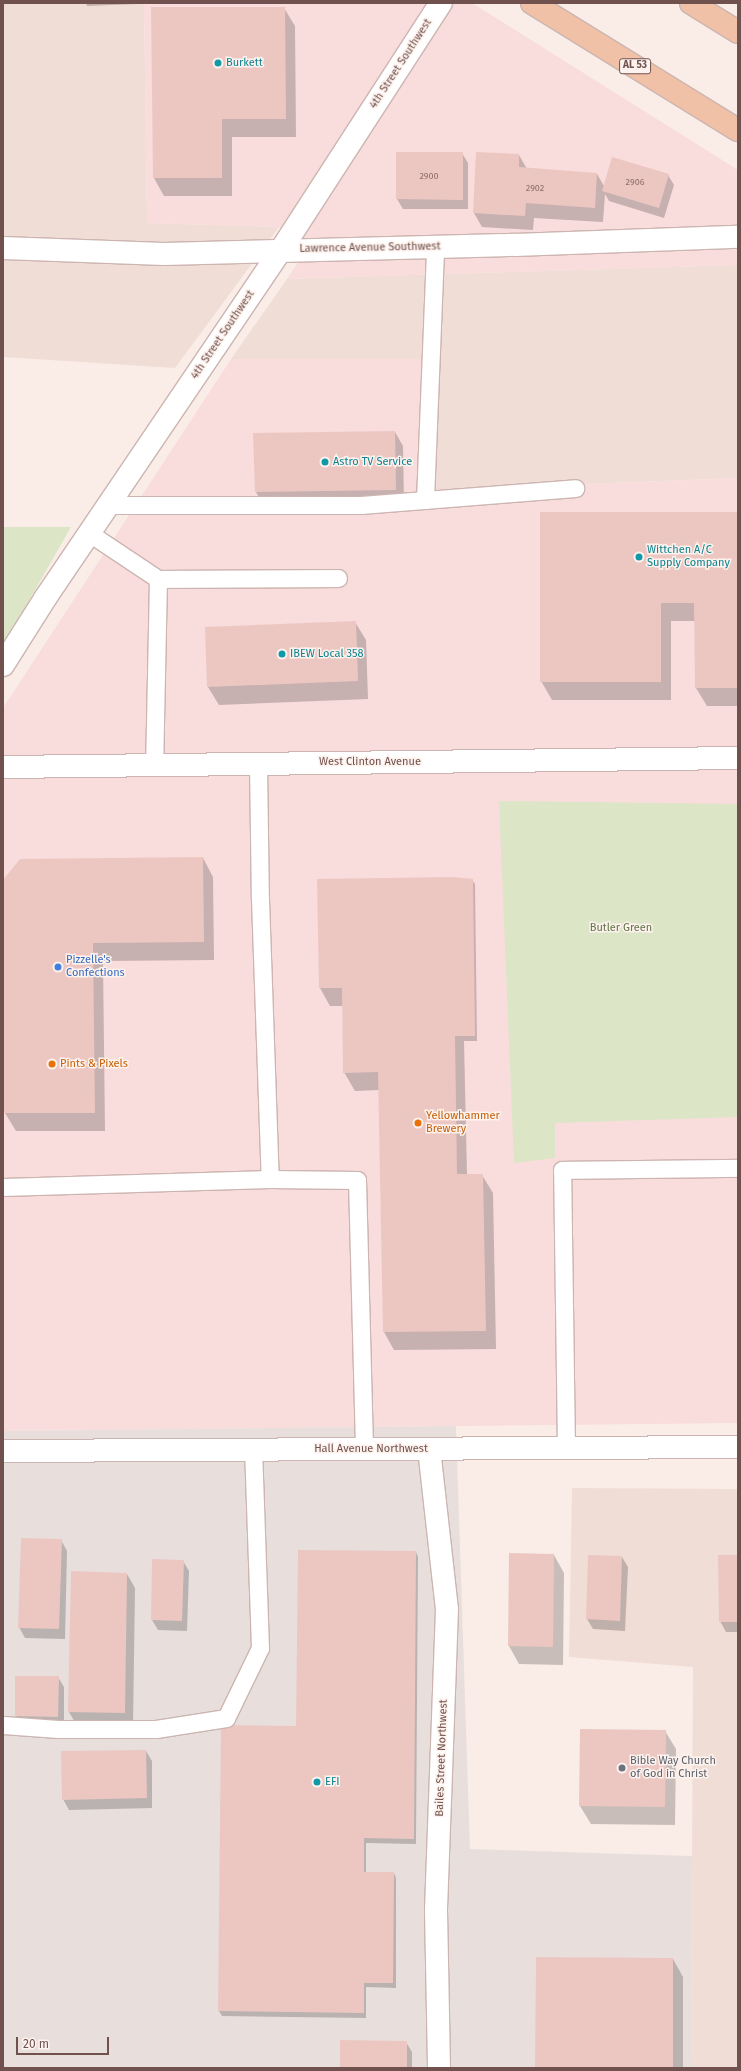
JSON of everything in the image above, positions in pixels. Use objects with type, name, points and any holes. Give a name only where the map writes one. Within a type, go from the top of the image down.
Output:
[{"type":"main road","name":"AL 53","points":[[532,3],[738,130]]},
{"type":"main road","points":[[691,3],[738,32]]},
{"type":"street","name":"4th Street Southwest","points":[[3,665],[46,597],[281,250],[441,3]]},
{"type":"street","name":"Lawrence Avenue Southwest","points":[[3,248],[164,254],[738,237]]},
{"type":"street","name":"West Clinton Avenue","points":[[3,767],[154,764],[515,762],[738,758]]},
{"type":"street","name":"Hall Avenue Northwest","points":[[3,1451],[738,1447]]},
{"type":"street","name":"Bailes Street Northwest","points":[[429,1449],[447,1609],[436,1910],[440,2068]]},
{"type":"lane","points":[[425,500],[434,247]]},
{"type":"lane","points":[[108,505],[361,505],[575,488]]},
{"type":"lane","points":[[89,533],[158,579],[338,578]]},
{"type":"lane","points":[[154,764],[158,579]]},
{"type":"lane","points":[[258,763],[260,899],[270,1179]]},
{"type":"lane","points":[[566,1448],[562,1170],[738,1168]]},
{"type":"lane","points":[[3,1187],[270,1179],[357,1180],[364,1449]]},
{"type":"lane","points":[[3,1725],[58,1729],[156,1729],[226,1718],[260,1648],[253,1450]]},
{"type":"shaded area","points":[[3,3],[144,3],[147,223],[279,227],[175,368],[3,357]]},
{"type":"shaded area","points":[[144,3],[472,3],[738,170],[738,265],[287,279],[310,245],[279,227],[147,223]]},
{"type":"shaded area","points":[[738,265],[738,478],[428,490],[231,359],[287,279]]},
{"type":"shaded area","points":[[231,359],[430,359],[428,490],[738,478],[738,1423],[3,1431],[3,708]]},
{"type":"shaded area","points":[[456,1426],[470,1849],[692,1856],[691,2068],[3,2068],[3,1431]]},
{"type":"shaded area","points":[[572,1488],[738,1489],[738,2068],[691,2068],[693,1667],[569,1657]]},
{"type":"green space","points":[[3,527],[71,527],[3,646]]},
{"type":"green space","name":"Butler Green","points":[[499,801],[738,804],[738,1117],[555,1123],[555,1158],[514,1163]]},
{"type":"building","name":"Burkett","points":[[151,7],[285,7],[286,119],[222,119],[222,178],[153,178]]},
{"type":"building","points":[[396,152],[463,152],[463,200],[396,199]]},
{"type":"building","points":[[476,152],[519,154],[519,167],[597,173],[595,208],[526,203],[525,216],[473,213]]},
{"type":"building","points":[[612,157],[669,174],[659,208],[602,191]]},
{"type":"building","name":"Astro TV Service","points":[[395,431],[396,490],[255,492],[253,433]]},
{"type":"building","name":"Wittchen A/C Supply Company","points":[[540,512],[738,512],[738,688],[695,688],[694,603],[661,603],[661,682],[540,682]]},
{"type":"building","name":"IBEW Local 358","points":[[356,621],[358,681],[207,687],[205,627]]},
{"type":"building","points":[[203,857],[204,942],[93,943],[95,1113],[4,1113],[3,880],[20,859]]},
{"type":"building","name":"Yellowhammer Brewery","points":[[452,877],[473,879],[475,1036],[455,1036],[457,1174],[483,1174],[486,1331],[383,1332],[378,1072],[343,1073],[342,988],[319,988],[317,879]]},
{"type":"building","points":[[21,1538],[62,1539],[59,1629],[18,1628]]},
{"type":"building","name":"EFI","points":[[298,1550],[416,1551],[414,1839],[364,1838],[364,1872],[394,1872],[393,1983],[364,1983],[364,2013],[218,2011],[221,1725],[296,1726]]},
{"type":"building","points":[[509,1553],[554,1554],[553,1647],[508,1646]]},
{"type":"building","points":[[588,1555],[622,1556],[620,1621],[586,1619]]},
{"type":"building","points":[[718,1555],[738,1555],[738,1622],[719,1622]]},
{"type":"building","points":[[152,1559],[184,1560],[182,1621],[151,1620]]},
{"type":"building","points":[[71,1571],[127,1573],[125,1713],[68,1712]]},
{"type":"building","points":[[15,1676],[59,1676],[58,1717],[15,1716]]},
{"type":"building","name":"Bible Way Church of God in Christ","points":[[580,1729],[666,1730],[665,1807],[579,1806]]},
{"type":"building","points":[[146,1750],[147,1798],[62,1800],[61,1751]]},
{"type":"building","points":[[536,1957],[673,1958],[673,2068],[535,2068]]},
{"type":"building","points":[[340,2040],[407,2041],[407,2068],[340,2068]]},
{"type":"place","name":"Burkett","points":[[218,63]]},
{"type":"place","name":"Astro TV Service","points":[[325,462]]},
{"type":"place","name":"Wittchen A/C Supply Company","points":[[639,557]]},
{"type":"place","name":"IBEW Local 358","points":[[282,654]]},
{"type":"place","name":"Pizzelle's Confections","points":[[58,967]]},
{"type":"place","name":"Pints & Pixels","points":[[52,1064]]},
{"type":"place","name":"Yellowhammer Brewery","points":[[418,1123]]},
{"type":"place","name":"Bible Way Church of God in Christ","points":[[622,1768]]},
{"type":"place","name":"EFI","points":[[317,1782]]}]
